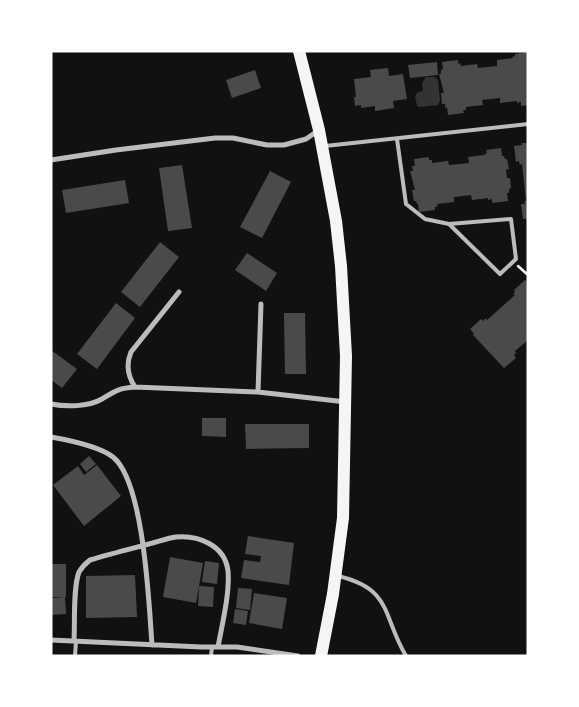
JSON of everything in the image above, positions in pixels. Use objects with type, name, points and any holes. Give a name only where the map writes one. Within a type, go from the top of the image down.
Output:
[{"type":"main road","points":[[299,51],[323,147],[336,221],[341,266],[346,356],[343,518],[336,575],[321,656]]},
{"type":"street","points":[[51,160],[215,138],[232,138],[267,145],[284,145],[306,139],[319,130]]},
{"type":"street","points":[[135,387],[128,373],[128,358],[179,292]]},
{"type":"street","points":[[258,392],[260,304]]},
{"type":"street","points":[[51,404],[72,406],[101,400],[117,389],[135,387],[258,392],[346,402]]},
{"type":"street","points":[[51,437],[72,441],[112,457],[126,474],[132,489],[147,568],[152,645]]},
{"type":"street","points":[[75,641],[76,589],[79,572],[84,565],[90,560],[175,537],[196,538],[212,545],[221,551],[228,570],[228,585],[215,647]]},
{"type":"street","points":[[51,640],[237,647],[298,656]]},
{"type":"lane","points":[[323,147],[528,124]]},
{"type":"lane","points":[[397,139],[406,204],[426,219],[449,224],[511,219],[516,259],[500,274],[449,224]]},
{"type":"lane","points":[[336,575],[354,580],[368,587],[381,599],[406,656]]},
{"type":"lane","points":[[75,641],[75,656]]},
{"type":"lane","points":[[211,656],[215,647]]},
{"type":"path","points":[[514,261],[528,275]]},
{"type":"shaded area","points":[[426,77],[434,77],[438,80],[440,101],[438,105],[420,107],[417,106],[415,96],[418,92],[423,91],[422,83]]},
{"type":"building","points":[[528,52],[528,105],[521,106],[521,102],[517,103],[517,101],[500,103],[500,98],[482,100],[483,105],[466,107],[466,110],[463,110],[464,113],[448,115],[447,107],[445,108],[445,104],[442,104],[441,93],[444,93],[439,74],[441,74],[443,69],[442,62],[458,60],[458,64],[460,63],[461,66],[477,64],[478,68],[497,66],[497,60],[513,58],[515,54]]},
{"type":"building","points":[[437,62],[438,75],[410,78],[408,65]]},
{"type":"building","points":[[388,68],[389,76],[403,74],[407,99],[393,101],[394,108],[375,111],[375,106],[361,108],[361,105],[355,106],[354,79],[371,77],[370,70]]},
{"type":"building","points":[[255,70],[261,88],[232,98],[226,80]]},
{"type":"building","points":[[521,143],[528,143],[528,219],[523,219],[521,204],[525,204],[524,201],[526,201],[522,164],[520,165],[519,161],[516,162],[514,146],[522,145]]},
{"type":"building","points":[[501,148],[502,156],[507,159],[509,169],[506,170],[507,178],[510,178],[511,188],[509,193],[507,193],[508,201],[492,203],[492,199],[488,200],[488,198],[472,200],[471,195],[454,197],[454,202],[437,204],[438,206],[435,207],[435,210],[419,212],[418,204],[414,201],[412,190],[415,190],[410,171],[413,171],[412,166],[415,166],[414,159],[429,157],[432,163],[448,161],[449,165],[469,163],[468,157],[484,155],[487,153],[486,150]]},
{"type":"building","points":[[182,165],[192,228],[168,231],[159,168]]},
{"type":"building","points":[[270,171],[291,182],[262,238],[240,227]]},
{"type":"building","points":[[125,180],[129,203],[66,213],[62,190]]},
{"type":"building","points":[[160,242],[179,257],[140,307],[121,292]]},
{"type":"building","points":[[247,253],[277,273],[266,291],[235,270]]},
{"type":"building","points":[[525,280],[528,283],[528,340],[515,351],[514,355],[516,358],[504,368],[473,335],[470,329],[481,319],[483,321],[486,318],[487,320],[515,295],[513,294],[514,290]]},
{"type":"building","points":[[116,303],[135,318],[97,369],[77,354]]},
{"type":"building","points":[[284,313],[305,313],[306,374],[285,374]]},
{"type":"building","points":[[51,350],[77,369],[62,388],[51,380]]},
{"type":"building","points":[[202,418],[226,418],[226,437],[202,436]]},
{"type":"building","points":[[245,424],[309,424],[309,448],[246,449]]},
{"type":"building","points":[[89,456],[96,464],[86,472],[80,464]]},
{"type":"building","points":[[97,465],[121,496],[84,526],[53,485],[78,466],[84,475]]},
{"type":"building","points":[[248,536],[294,543],[289,585],[241,578],[244,560],[260,562],[261,556],[245,554]]},
{"type":"building","points":[[170,557],[203,563],[196,603],[163,597]]},
{"type":"building","points":[[205,561],[219,563],[217,584],[202,582]]},
{"type":"building","points":[[51,564],[66,564],[66,597],[51,597]]},
{"type":"building","points":[[135,575],[137,617],[86,618],[86,576]]},
{"type":"building","points":[[199,586],[214,587],[213,607],[198,606]]},
{"type":"building","points":[[238,588],[252,589],[250,610],[236,608]]},
{"type":"building","points":[[254,593],[287,598],[282,629],[249,623]]},
{"type":"building","points":[[65,597],[66,614],[51,615],[51,598]]},
{"type":"building","points":[[235,609],[248,611],[246,625],[233,623]]}]
